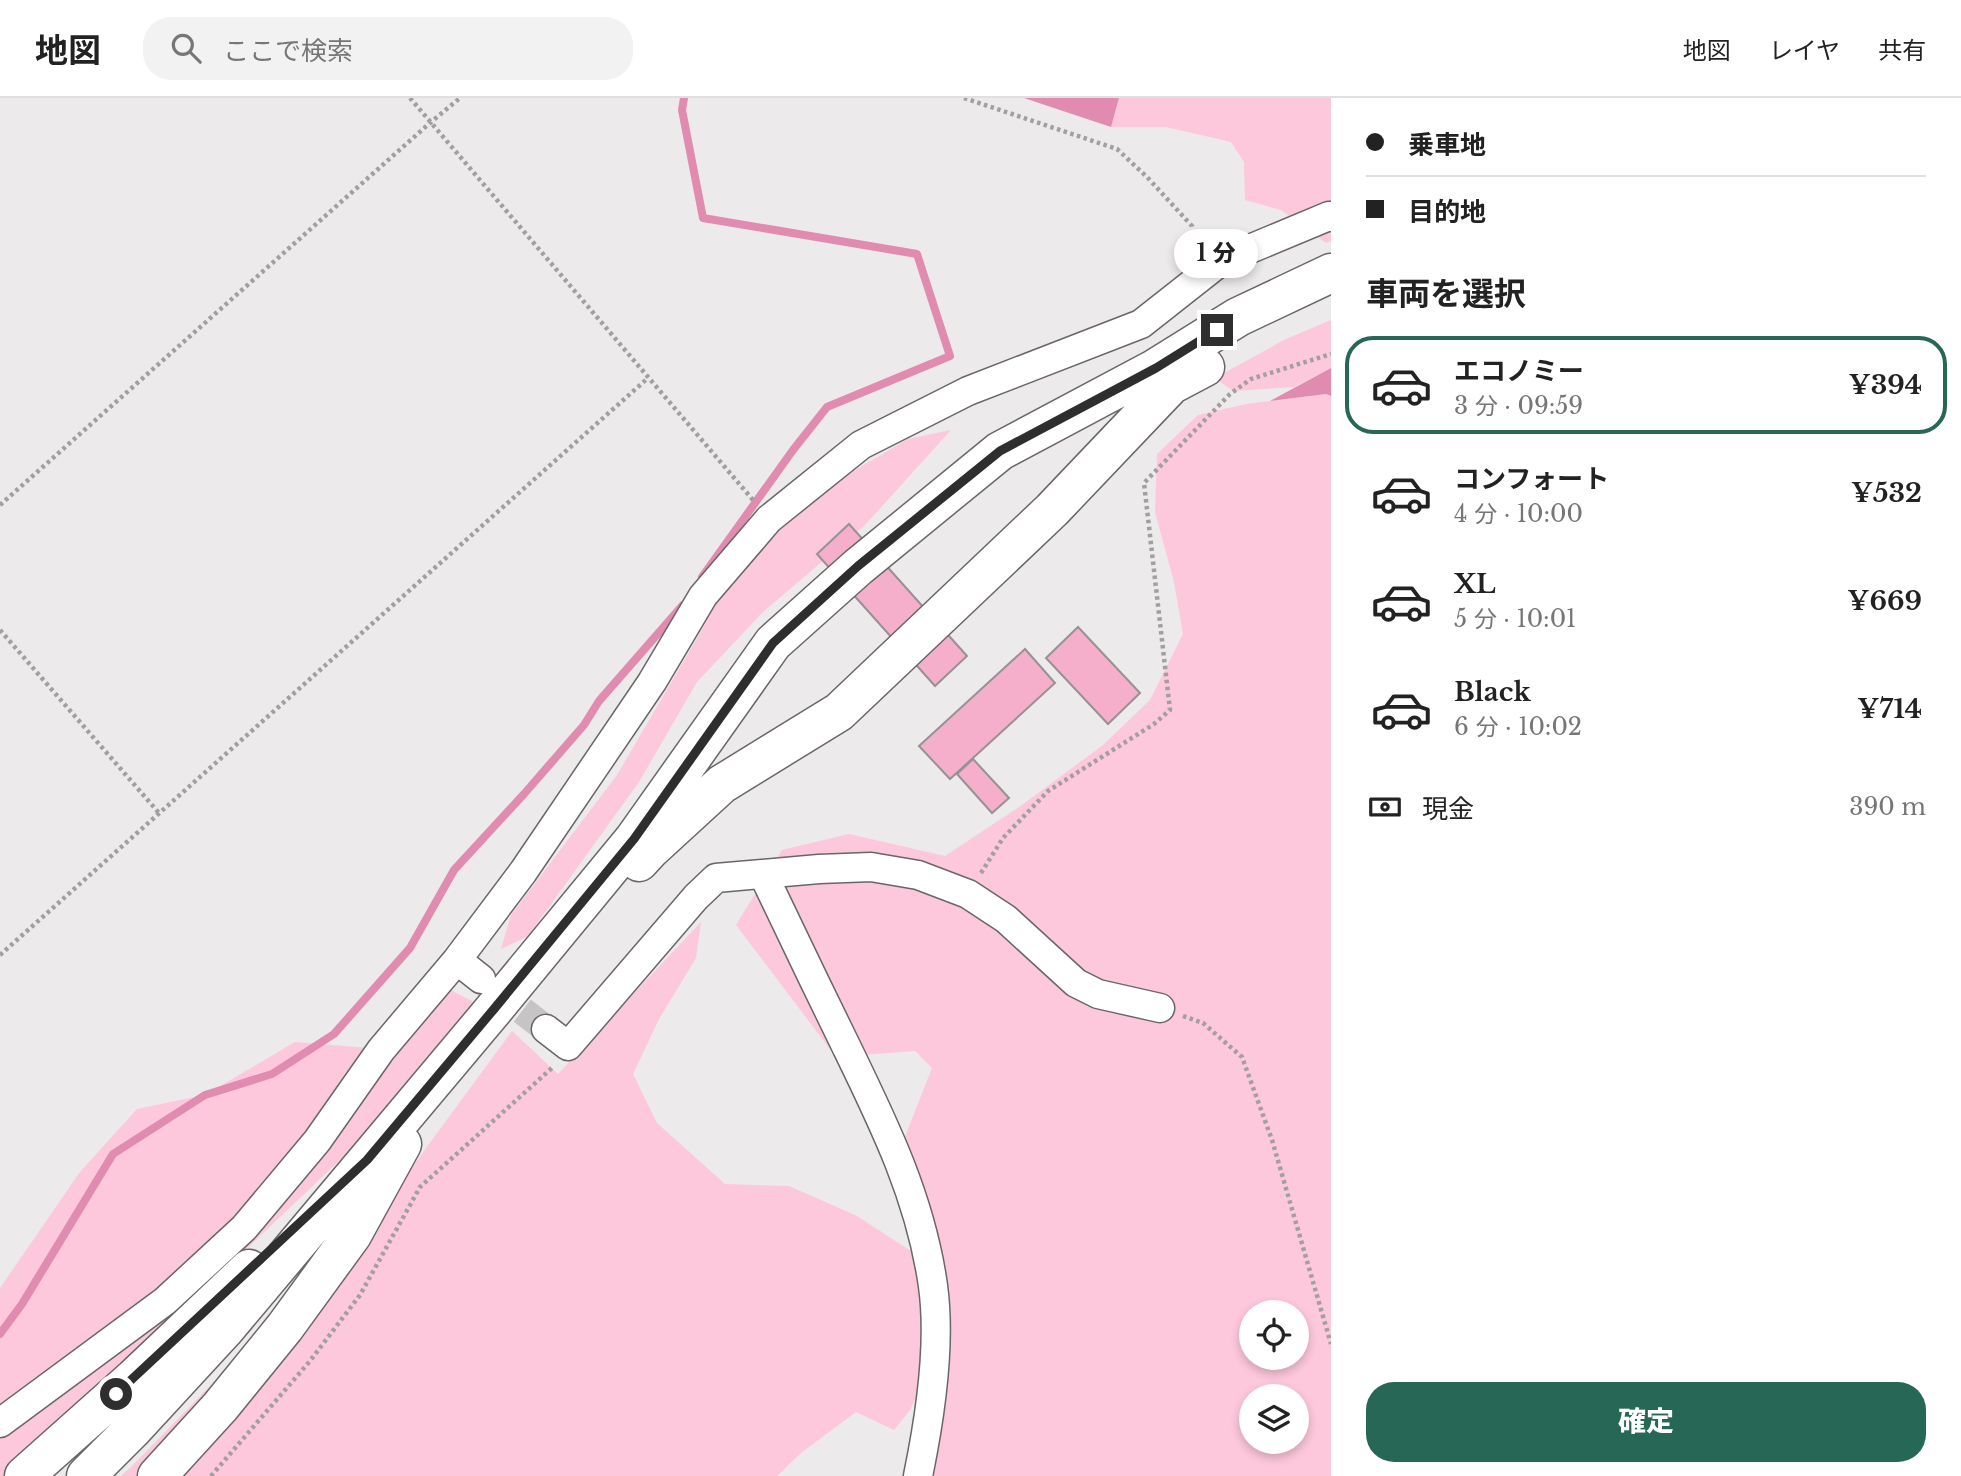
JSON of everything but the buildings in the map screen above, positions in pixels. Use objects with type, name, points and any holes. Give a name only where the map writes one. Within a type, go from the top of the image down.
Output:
[{"type":"highway","points":[[86,1476],[226,1328],[494,1009],[634,839],[773,643],[858,566],[1000,451],[1156,368],[1238,317],[1331,272]]},
{"type":"highway","points":[[105,1476],[229,1348],[405,1139],[503,1017],[650,850],[722,784],[839,712],[1052,510],[1171,385],[1258,337],[1331,302]]},
{"type":"highway","points":[[157,1476],[220,1408],[285,1327],[352,1235],[405,1139]]},
{"type":"highway","points":[[24,1476],[134,1378],[367,1160]]},
{"type":"street","points":[[0,1423],[165,1301],[244,1228],[317,1141],[381,1050],[457,960],[523,872],[652,682],[703,596],[769,519],[861,445],[968,391],[1141,324],[1221,261],[1331,217]]},
{"type":"street","points":[[557,1038],[716,878],[871,867],[918,875],[968,894],[1006,919],[1076,984],[1098,994],[1160,1008]]},
{"type":"street","points":[[762,874],[885,1127],[916,1208],[933,1286],[936,1348],[918,1476]]},
{"type":"street","points":[[457,960],[481,979]]},
{"type":"path","points":[[410,98],[769,519]]},
{"type":"path","points":[[0,505],[460,98]]},
{"type":"path","points":[[964,98],[1117,149],[1192,226],[1196,252],[1179,294]]},
{"type":"path","points":[[968,894],[1003,838],[1048,791],[1154,724],[1170,710],[1144,483],[1240,386],[1251,379],[1331,354]]},
{"type":"path","points":[[0,955],[649,378]]},
{"type":"path","points":[[0,630],[159,813]]},
{"type":"path","points":[[1160,1008],[1203,1023],[1242,1057],[1272,1140],[1331,1344]]},
{"type":"path","points":[[211,1476],[310,1361],[360,1295],[420,1187],[553,1067],[557,1038]]},
{"type":"shaded area","points":[[1024,98],[1119,98],[1111,127]]},
{"type":"shaded area","points":[[1119,98],[1331,98],[1331,241],[1326,243],[1281,210],[1245,200],[1244,162],[1231,142],[1166,127],[1111,127]]},
{"type":"shaded area","points":[[1331,320],[1331,368],[1294,387],[1233,391],[1215,378],[1286,339]]},
{"type":"shaded area","points":[[1331,368],[1331,396],[1326,394],[1270,401]]},
{"type":"shaded area","points":[[1326,394],[1331,396],[1331,1476],[933,1476],[948,1287],[930,1217],[897,1157],[932,1068],[915,1051],[836,1057],[736,925],[782,850],[849,834],[945,856],[1022,805],[1103,745],[1150,700],[1183,634],[1174,582],[1155,512],[1157,454],[1198,415],[1246,404]]},
{"type":"shaded area","points":[[951,430],[865,525],[763,612],[697,682],[639,782],[528,936],[501,949],[511,915],[617,775],[751,540],[823,489],[908,439]]},
{"type":"shaded area","points":[[701,922],[696,958],[659,1019],[633,1074],[657,1123],[725,1184],[789,1186],[857,1216],[917,1255],[929,1370],[910,1410],[894,1430],[856,1412],[801,1453],[777,1476],[168,1476],[407,1174],[512,1031],[558,1074]]},
{"type":"shaded area","points":[[451,990],[481,1006],[341,1159],[8,1476],[0,1476],[0,1434],[230,1256]]},
{"type":"shaded area","points":[[295,1042],[369,1048],[326,1111],[231,1231],[140,1312],[0,1409],[0,1288],[80,1172],[137,1109],[205,1095]]},
{"type":"shaded area","points":[[243,1352],[143,1476],[121,1476],[133,1465]]},
{"type":"waterway","points":[[684,98],[682,110],[703,218],[917,254],[950,356],[827,407],[702,577]]},
{"type":"waterway","points":[[0,1334],[22,1304],[113,1154],[205,1095],[272,1074],[334,1034],[410,948],[454,870],[584,725],[599,701],[683,605]]},
{"type":"tunnel","points":[[489,985],[546,1029]]},
{"type":"route","points":[[116,1394],[367,1160],[634,839],[773,643],[858,566],[1000,451],[1156,368],[1217,330]]}]
